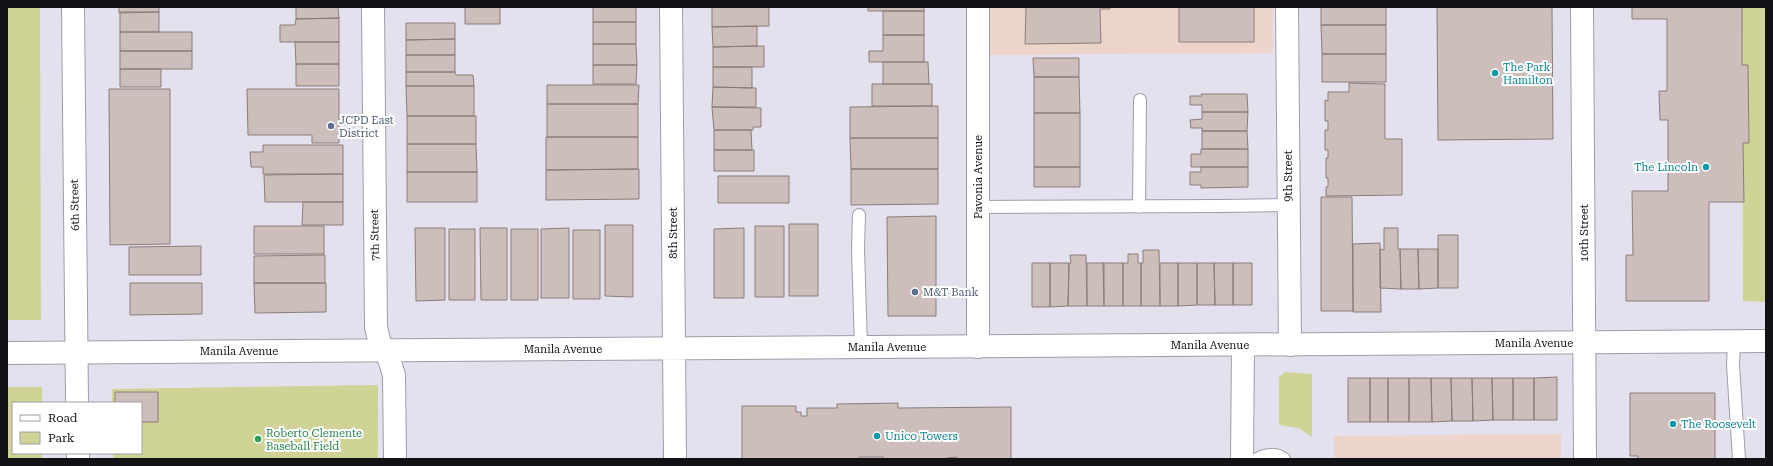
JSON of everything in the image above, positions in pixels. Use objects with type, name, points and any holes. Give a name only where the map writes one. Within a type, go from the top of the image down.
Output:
[{"type":"street","name":"6th Street","points":[[73,7],[77,402]]},
{"type":"street","name":"7th Street","points":[[373,7],[376,327],[380,344],[385,350],[394,375],[395,459]]},
{"type":"street","name":"8th Street","points":[[671,7],[675,459]]},
{"type":"street","name":"Pavonia Avenue","points":[[978,7],[978,347]]},
{"type":"street","name":"9th Street","points":[[1287,7],[1290,344]]},
{"type":"street","name":"10th Street","points":[[1582,7],[1584,459]]},
{"type":"street","name":"Manila Avenue","points":[[7,353],[1766,341]]},
{"type":"street","points":[[1242,459],[1243,345]]},
{"type":"lane","points":[[1140,100],[1140,207]]},
{"type":"lane","points":[[978,207],[1289,205]]},
{"type":"lane","points":[[859,215],[858,249],[861,347]]},
{"type":"lane","points":[[1734,342],[1733,365],[1739,459]]},
{"type":"lane","points":[[1257,459],[1261,456],[1274,455],[1284,459]]},
{"type":"shaded area","points":[[972,7],[1273,7],[1273,53],[973,55]]},
{"type":"shaded area","points":[[1561,434],[1561,459],[1334,459],[1334,436]]},
{"type":"green space","points":[[7,7],[40,7],[41,320],[7,320]]},
{"type":"green space","points":[[1742,7],[1766,7],[1766,302],[1743,301]]},
{"type":"green space","points":[[1285,372],[1312,374],[1312,437],[1299,428],[1279,425],[1279,377]]},
{"type":"green space","points":[[378,385],[378,459],[113,459],[113,454],[142,454],[142,402],[112,402],[112,389]]},
{"type":"green space","points":[[7,387],[42,387],[42,402],[12,402],[12,454],[42,454],[42,459],[7,459]]},
{"type":"building","points":[[119,7],[159,7],[159,12],[119,13]]},
{"type":"building","points":[[296,7],[338,7],[339,18],[296,19]]},
{"type":"building","points":[[465,7],[500,7],[500,24],[465,24]]},
{"type":"building","points":[[593,7],[636,7],[636,22],[593,22]]},
{"type":"building","points":[[712,7],[769,7],[769,26],[712,27]]},
{"type":"building","points":[[868,7],[924,7],[924,11],[868,11]]},
{"type":"building","points":[[1026,7],[1110,7],[1110,9],[1100,9],[1101,43],[1025,44]]},
{"type":"building","points":[[1179,7],[1254,7],[1254,42],[1179,42]]},
{"type":"building","points":[[1321,7],[1386,7],[1386,25],[1321,25]]},
{"type":"building","name":"The Park Hamilton","points":[[1437,7],[1552,7],[1553,139],[1438,140]]},
{"type":"building","name":"The Lincoln","points":[[1632,7],[1742,7],[1742,65],[1748,65],[1749,143],[1743,143],[1744,202],[1709,202],[1709,301],[1626,301],[1626,255],[1633,255],[1632,191],[1668,191],[1668,120],[1660,120],[1659,91],[1667,91],[1667,19],[1632,19]]},
{"type":"building","points":[[883,11],[924,11],[924,35],[883,35]]},
{"type":"building","points":[[120,12],[159,12],[159,32],[120,32]]},
{"type":"building","points":[[339,18],[339,42],[280,42],[280,25],[295,25],[296,19]]},
{"type":"building","points":[[593,22],[636,22],[636,44],[593,44]]},
{"type":"building","points":[[406,23],[455,23],[455,39],[406,40]]},
{"type":"building","points":[[1321,25],[1386,25],[1386,54],[1322,54]]},
{"type":"building","points":[[757,26],[757,46],[713,47],[712,27]]},
{"type":"building","points":[[120,32],[192,32],[192,51],[120,51]]},
{"type":"building","points":[[883,35],[924,35],[924,62],[869,62],[869,51],[883,51]]},
{"type":"building","points":[[455,39],[455,55],[406,55],[406,40]]},
{"type":"building","points":[[295,42],[339,42],[339,64],[296,64]]},
{"type":"building","points":[[593,44],[636,44],[637,65],[593,65]]},
{"type":"building","points":[[764,46],[764,67],[713,67],[713,47]]},
{"type":"building","points":[[120,51],[192,51],[192,69],[120,69]]},
{"type":"building","points":[[1322,54],[1386,54],[1386,82],[1322,82]]},
{"type":"building","points":[[406,55],[455,55],[455,72],[406,72]]},
{"type":"building","points":[[1033,58],[1079,58],[1079,77],[1034,77]]},
{"type":"building","points":[[883,62],[928,62],[929,84],[883,84]]},
{"type":"building","points":[[296,64],[339,64],[339,86],[296,86]]},
{"type":"building","points":[[593,65],[637,65],[636,84],[593,84]]},
{"type":"building","points":[[713,67],[752,67],[752,88],[713,87]]},
{"type":"building","points":[[120,69],[161,69],[161,87],[120,87]]},
{"type":"building","points":[[406,72],[455,72],[456,75],[473,75],[474,86],[406,86]]},
{"type":"building","points":[[1034,77],[1079,77],[1080,113],[1034,113]]},
{"type":"building","points":[[1349,83],[1385,84],[1385,139],[1402,139],[1402,195],[1326,196],[1328,178],[1326,178],[1326,158],[1328,158],[1328,150],[1325,150],[1325,130],[1328,130],[1328,121],[1325,121],[1325,100],[1328,101],[1328,92],[1349,92]]},
{"type":"building","points":[[872,84],[932,84],[932,106],[872,106]]},
{"type":"building","points":[[547,85],[639,85],[638,104],[547,104]]},
{"type":"building","points":[[406,86],[474,86],[474,116],[407,116]]},
{"type":"building","points":[[713,87],[756,88],[756,107],[712,107]]},
{"type":"building","points":[[109,89],[170,89],[170,244],[110,245]]},
{"type":"building","points":[[247,89],[339,89],[339,143],[312,143],[312,135],[248,135]]},
{"type":"building","points":[[1201,94],[1247,94],[1248,112],[1202,112],[1202,105],[1190,105],[1190,96],[1202,96]]},
{"type":"building","points":[[547,104],[638,104],[638,137],[547,137]]},
{"type":"building","points":[[938,106],[938,138],[850,138],[850,107]]},
{"type":"building","points":[[712,107],[761,108],[761,127],[753,127],[753,130],[714,130]]},
{"type":"building","points":[[1202,112],[1248,112],[1247,131],[1202,131],[1202,128],[1191,128],[1190,120],[1202,119]]},
{"type":"building","points":[[1034,113],[1080,113],[1080,167],[1034,167]]},
{"type":"building","points":[[407,116],[476,116],[476,144],[407,144]]},
{"type":"building","points":[[714,130],[751,130],[752,150],[714,150]]},
{"type":"building","points":[[1202,131],[1247,131],[1248,149],[1202,149]]},
{"type":"building","points":[[546,137],[638,137],[638,169],[546,170]]},
{"type":"building","points":[[850,138],[938,138],[938,169],[851,169]]},
{"type":"building","points":[[407,144],[476,144],[477,172],[407,172]]},
{"type":"building","points":[[263,145],[343,145],[343,174],[263,174],[263,167],[251,167],[250,152],[263,152]]},
{"type":"building","points":[[1201,149],[1248,149],[1248,167],[1191,167],[1191,154],[1201,154]]},
{"type":"building","points":[[714,150],[754,150],[754,171],[714,171]]},
{"type":"building","points":[[1034,167],[1080,167],[1080,187],[1034,187]]},
{"type":"building","points":[[1201,167],[1248,167],[1248,187],[1201,188],[1201,185],[1190,185],[1190,172],[1201,172]]},
{"type":"building","points":[[639,169],[639,199],[546,200],[546,170]]},
{"type":"building","points":[[851,169],[938,169],[938,204],[851,205]]},
{"type":"building","points":[[407,172],[477,172],[477,202],[407,202]]},
{"type":"building","points":[[343,174],[343,202],[265,202],[264,175]]},
{"type":"building","points":[[718,176],[789,176],[789,203],[718,203]]},
{"type":"building","points":[[1321,197],[1352,197],[1353,311],[1321,311]]},
{"type":"building","points":[[303,202],[343,202],[343,225],[302,225]]},
{"type":"building","points":[[936,216],[936,316],[888,316],[887,217]]},
{"type":"building","points":[[789,224],[818,224],[818,296],[789,296]]},
{"type":"building","points":[[605,225],[633,225],[633,297],[605,296]]},
{"type":"building","points":[[254,226],[324,226],[324,254],[254,254]]},
{"type":"building","points":[[755,226],[784,226],[784,297],[755,297]]},
{"type":"building","points":[[415,228],[445,228],[445,300],[416,301]]},
{"type":"building","points":[[480,228],[507,228],[507,300],[481,300]]},
{"type":"building","points":[[569,228],[569,298],[541,298],[541,229]]},
{"type":"building","points":[[744,228],[744,298],[714,298],[714,229]]},
{"type":"building","points":[[1384,228],[1398,228],[1401,289],[1380,288],[1380,249],[1384,250]]},
{"type":"building","points":[[449,229],[475,229],[475,300],[449,300]]},
{"type":"building","points":[[511,229],[538,229],[538,300],[511,300]]},
{"type":"building","points":[[573,230],[600,230],[600,299],[573,299]]},
{"type":"building","points":[[1438,235],[1458,235],[1458,288],[1438,288]]},
{"type":"building","points":[[1380,243],[1381,312],[1353,312],[1353,244]]},
{"type":"building","points":[[201,246],[201,275],[129,275],[129,247]]},
{"type":"building","points":[[1400,249],[1418,249],[1419,289],[1401,289]]},
{"type":"building","points":[[1418,249],[1438,249],[1438,288],[1419,289]]},
{"type":"building","points":[[1143,250],[1159,250],[1160,306],[1141,306],[1141,263],[1143,263]]},
{"type":"building","points":[[1128,254],[1138,254],[1138,263],[1141,263],[1141,306],[1123,306],[1123,263],[1128,263]]},
{"type":"building","points":[[325,255],[325,283],[254,283],[254,256]]},
{"type":"building","points":[[1070,255],[1086,255],[1087,306],[1068,306],[1069,263],[1071,263]]},
{"type":"building","points":[[1032,263],[1050,263],[1050,307],[1032,307]]},
{"type":"building","points":[[1050,263],[1069,263],[1068,306],[1050,307]]},
{"type":"building","points":[[1087,263],[1104,263],[1104,306],[1087,306]]},
{"type":"building","points":[[1103,263],[1123,263],[1123,306],[1104,306]]},
{"type":"building","points":[[1160,263],[1178,263],[1178,306],[1160,306]]},
{"type":"building","points":[[1178,263],[1197,263],[1197,305],[1178,306]]},
{"type":"building","points":[[1197,263],[1214,263],[1215,305],[1197,305]]},
{"type":"building","points":[[1214,263],[1233,263],[1233,305],[1215,305]]},
{"type":"building","points":[[1233,263],[1252,263],[1252,305],[1233,305]]},
{"type":"building","points":[[130,283],[202,283],[202,314],[130,315]]},
{"type":"building","points":[[254,283],[326,283],[326,312],[255,313]]},
{"type":"building","points":[[1557,377],[1557,420],[1534,420],[1534,378]]},
{"type":"building","points":[[1348,378],[1370,378],[1370,422],[1348,422]]},
{"type":"building","points":[[1370,378],[1388,378],[1388,422],[1370,422]]},
{"type":"building","points":[[1388,378],[1409,378],[1409,422],[1388,422]]},
{"type":"building","points":[[1409,378],[1431,378],[1432,422],[1409,422]]},
{"type":"building","points":[[1431,378],[1451,378],[1452,421],[1432,422]]},
{"type":"building","points":[[1451,378],[1472,378],[1473,421],[1452,421]]},
{"type":"building","points":[[1472,378],[1492,378],[1493,420],[1473,421]]},
{"type":"building","points":[[1492,378],[1513,378],[1513,420],[1493,420]]},
{"type":"building","points":[[1513,378],[1534,378],[1534,420],[1513,420]]},
{"type":"building","points":[[115,392],[158,392],[158,422],[142,422],[142,402],[115,402]]},
{"type":"building","name":"The Roosevelt","points":[[1630,393],[1715,393],[1715,459],[1638,459],[1638,456],[1630,456]]},
{"type":"building","name":"Unico Towers","points":[[898,403],[898,408],[1011,407],[1011,459],[957,459],[957,457],[947,459],[883,459],[883,457],[859,457],[859,459],[742,459],[742,406],[796,406],[796,412],[801,412],[801,416],[807,416],[807,408],[837,408],[837,404]]},
{"type":"place","name":"The Park Hamilton","points":[[1495,73]]},
{"type":"place","name":"JCPD East District","points":[[331,126]]},
{"type":"place","name":"The Lincoln","points":[[1706,167]]},
{"type":"place","name":"M&T Bank","points":[[915,292]]},
{"type":"place","name":"The Roosevelt","points":[[1673,424]]},
{"type":"place","name":"Unico Towers","points":[[877,436]]},
{"type":"place","name":"Roberto Clemente Baseball Field","points":[[258,439]]}]
